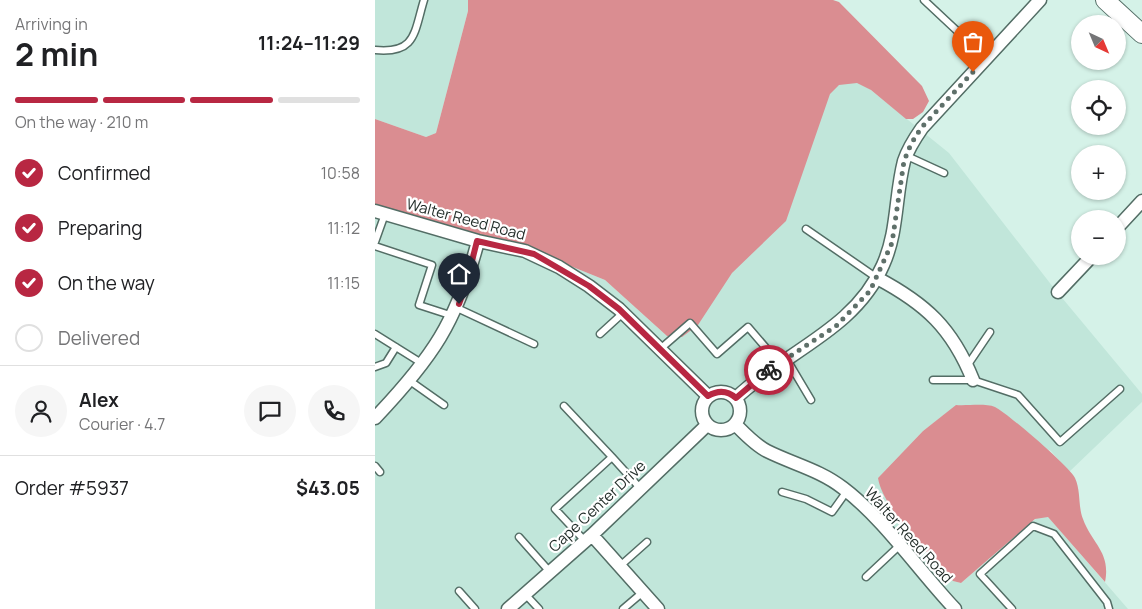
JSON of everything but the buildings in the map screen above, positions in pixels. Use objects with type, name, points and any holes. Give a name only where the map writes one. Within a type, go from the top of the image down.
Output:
[{"type":"street","points":[[736,398],[754,380],[836,326],[870,291],[892,243],[907,156],[921,128],[1040,0]]},
{"type":"street","points":[[1105,0],[1142,34]]},
{"type":"street","points":[[1126,219],[1142,202]]},
{"type":"street","name":"Walter Reed Road","points":[[380,213],[477,241],[525,251],[559,267],[589,286],[623,313],[708,396]]},
{"type":"street","points":[[375,418],[410,381],[423,364],[455,312],[467,281],[477,241]]},
{"type":"street","points":[[1059,292],[1084,265]]},
{"type":"street","points":[[877,278],[901,291],[938,321],[952,338],[973,380]]},
{"type":"street","points":[[720,391],[727,392],[736,398],[740,412],[735,424],[725,430],[712,428],[707,425],[701,414],[704,401],[708,396],[720,391]]},
{"type":"street","name":"Walter Reed Road","points":[[735,424],[749,438],[767,451],[810,468],[847,491],[861,504],[955,609]]},
{"type":"street","name":"Cape Center Drive","points":[[508,609],[589,538],[707,425]]},
{"type":"street","points":[[589,538],[620,566],[658,609]]},
{"type":"lane","points":[[375,50],[392,52],[401,50],[413,37],[424,0]]},
{"type":"lane","points":[[924,0],[986,58]]},
{"type":"lane","points":[[907,156],[944,173]]},
{"type":"lane","points":[[380,213],[375,244],[432,265],[419,305],[455,312],[534,344]]},
{"type":"lane","points":[[806,230],[877,278]]},
{"type":"lane","points":[[600,334],[623,313]]},
{"type":"lane","points":[[659,350],[690,323],[717,354],[748,327],[782,361],[811,400]]},
{"type":"lane","points":[[967,366],[990,332]]},
{"type":"lane","points":[[375,334],[423,364]]},
{"type":"lane","points":[[375,368],[386,363],[396,347]]},
{"type":"lane","points":[[933,380],[973,380],[1017,395],[1060,442],[1120,389]]},
{"type":"lane","points":[[410,381],[444,405]]},
{"type":"lane","points":[[564,406],[640,488]]},
{"type":"lane","points":[[589,538],[555,509],[612,457]]},
{"type":"lane","points":[[781,492],[806,498],[832,512],[847,491]]},
{"type":"lane","points":[[1012,609],[980,574],[1033,526],[1054,534],[1107,602],[1109,609]]},
{"type":"lane","points":[[519,537],[550,572]]},
{"type":"lane","points":[[620,566],[647,542]]},
{"type":"lane","points":[[866,577],[899,546]]},
{"type":"lane","points":[[459,592],[475,609]]},
{"type":"lane","points":[[623,609],[643,592]]},
{"type":"lane","points":[[525,594],[539,609]]},
{"type":"shaded area","points":[[375,0],[468,0],[468,11],[436,133],[426,137],[375,119]]},
{"type":"shaded area","points":[[468,0],[833,0],[839,2],[922,86],[929,101],[923,112],[913,119],[906,119],[871,90],[857,83],[839,85],[830,94],[786,221],[732,273],[698,325],[682,337],[667,336],[605,280],[516,244],[375,206],[375,119],[426,137],[436,133],[468,11]]},
{"type":"shaded area","points":[[856,78],[949,153],[1053,287],[1142,394],[1142,402],[1069,472],[1051,451],[957,405],[923,431],[878,478],[910,532],[953,581],[961,583],[1044,512],[1128,609],[375,609],[375,207],[478,241],[485,236],[516,244],[605,280],[667,336],[832,87]]},
{"type":"shaded area","points":[[956,405],[995,407],[1037,440],[1070,472],[1077,483],[1083,519],[1103,555],[1106,572],[1105,582],[1048,517],[1035,519],[961,583],[953,581],[909,532],[889,504],[878,478],[923,431]]},
{"type":"way so far","points":[[769,370],[836,326],[870,291],[892,243],[904,161],[911,144],[921,128],[973,72]]},
{"type":"route","points":[[459,304],[477,241],[525,251],[559,267],[589,286],[619,309],[708,396],[720,391],[727,392],[736,398],[754,380],[769,370]]}]
